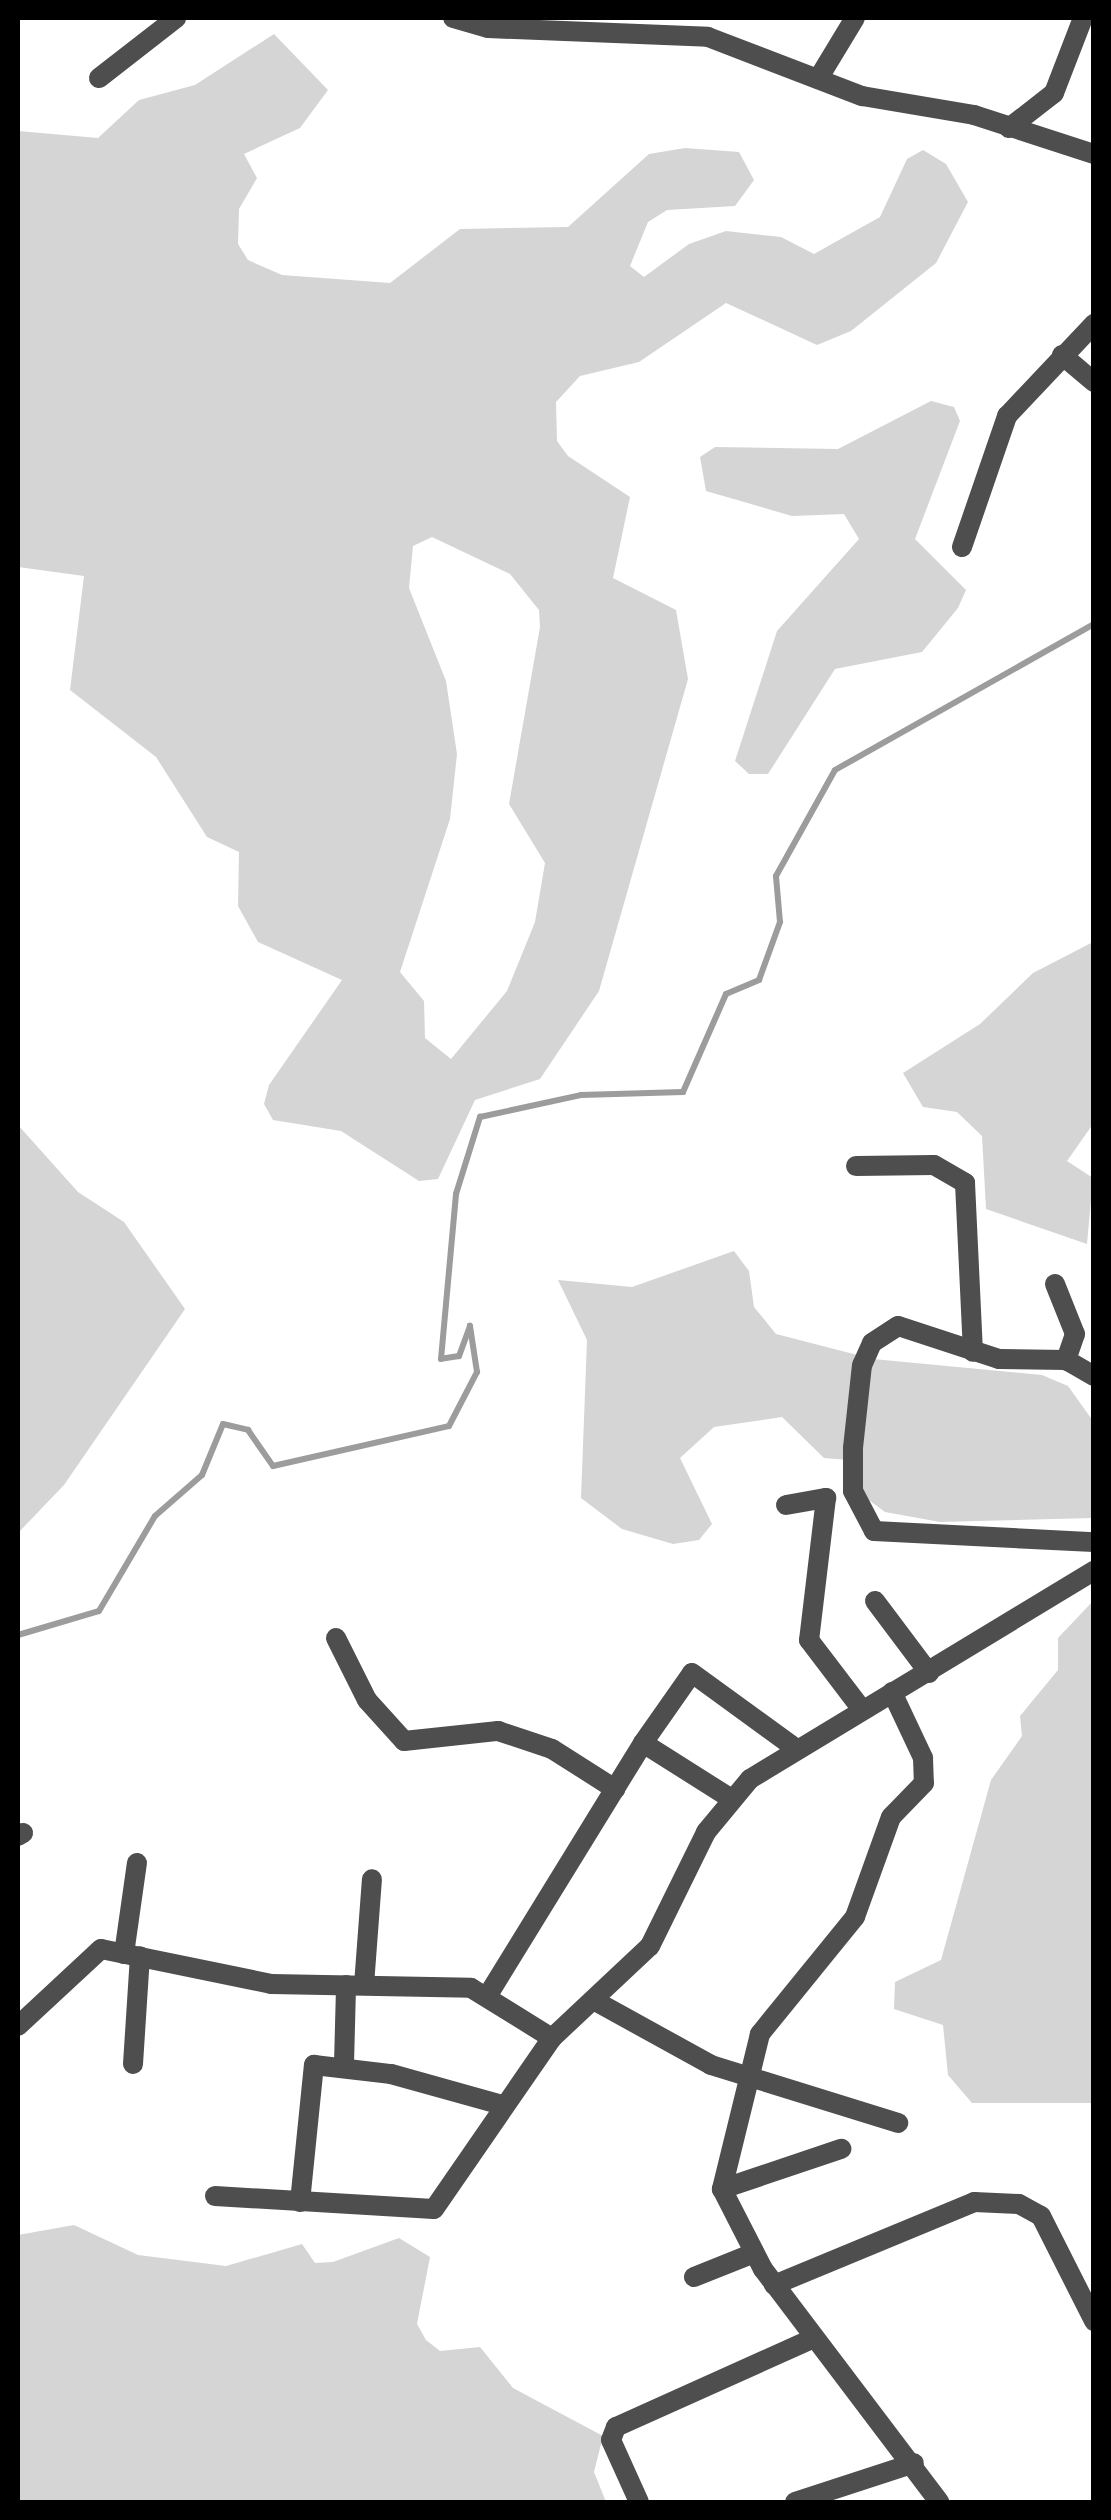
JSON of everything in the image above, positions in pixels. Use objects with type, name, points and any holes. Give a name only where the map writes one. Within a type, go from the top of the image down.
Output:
[{"type":"street","points":[[99,78],[176,18]]},
{"type":"street","points":[[453,18],[488,28],[708,37],[818,79],[1094,154]]},
{"type":"street","points":[[818,79],[856,18]]},
{"type":"street","points":[[1009,128],[1054,93],[1083,18]]},
{"type":"street","points":[[962,547],[1007,416],[1094,324]]},
{"type":"street","points":[[1062,355],[1094,382]]},
{"type":"street","points":[[856,1166],[934,1166],[965,1183],[973,1352]]},
{"type":"street","points":[[1055,1284],[1076,1334],[1066,1360]]},
{"type":"street","points":[[1094,1376],[1066,1360],[973,1352],[910,1326],[872,1343],[853,1448],[856,1499],[863,1519],[889,1535],[1094,1542]]},
{"type":"street","points":[[786,1505],[826,1498],[856,1499]]},
{"type":"street","points":[[826,1498],[809,1640],[860,1707]]},
{"type":"street","points":[[214,2196],[434,2209],[502,2105],[552,2038],[597,2002],[650,1946],[730,1798],[794,1746],[860,1707],[929,1674],[1094,1571]]},
{"type":"street","points":[[875,1601],[929,1674]]},
{"type":"street","points":[[336,1638],[367,1700],[404,1742],[498,1731],[552,1749],[615,1790]]},
{"type":"street","points":[[488,1995],[643,1744],[698,1666],[794,1746]]},
{"type":"street","points":[[892,1692],[923,1758],[924,1784],[891,1817],[855,1917],[800,1991],[772,2010],[746,2077],[722,2190],[774,2285],[812,2339],[914,2463],[939,2502]]},
{"type":"street","points":[[643,1744],[730,1798]]},
{"type":"street","points":[[133,2064],[136,1863]]},
{"type":"street","points":[[344,2064],[372,1880]]},
{"type":"street","points":[[18,2026],[86,1954],[132,1955],[272,1984],[355,1985],[488,1995],[552,2038]]},
{"type":"street","points":[[597,2002],[746,2077],[898,2123]]},
{"type":"street","points":[[300,2202],[312,2068],[344,2064],[502,2105]]},
{"type":"street","points":[[722,2190],[842,2149]]},
{"type":"street","points":[[774,2285],[974,2202],[1018,2204],[1046,2225],[1094,2321]]},
{"type":"street","points":[[694,2278],[754,2253]]},
{"type":"street","points":[[639,2502],[611,2440],[616,2427],[812,2339]]},
{"type":"street","points":[[795,2502],[914,2463]]},
{"type":"shaded area","points":[[274,34],[328,90],[300,128],[244,154],[257,178],[239,209],[238,244],[248,260],[282,275],[390,283],[460,229],[568,227],[649,154],[685,148],[739,152],[754,180],[735,206],[667,210],[648,222],[630,266],[644,277],[689,244],[726,231],[781,237],[814,254],[880,217],[907,159],[923,150],[946,164],[968,202],[936,263],[851,331],[817,345],[726,303],[639,362],[580,376],[556,402],[557,441],[568,456],[630,497],[613,578],[676,610],[688,679],[599,991],[540,1079],[475,1100],[438,1179],[419,1181],[341,1131],[273,1120],[264,1104],[269,1085],[342,980],[258,942],[238,906],[239,852],[207,837],[156,757],[70,690],[84,576],[18,567],[18,131],[98,138],[139,100],[195,85]],"holes":[[[432,537],[510,574],[539,610],[540,627],[509,804],[545,863],[535,922],[507,991],[451,1059],[425,1038],[424,1001],[400,972],[450,819],[457,754],[446,681],[409,588],[413,546]]]},
{"type":"shaded area","points":[[931,401],[954,407],[960,421],[915,539],[966,590],[958,608],[922,652],[835,669],[768,774],[749,774],[735,761],[777,631],[859,539],[844,514],[792,516],[706,491],[700,457],[715,447],[838,449]]},
{"type":"shaded area","points":[[1093,942],[1093,1124],[1067,1161],[1093,1178],[1087,1244],[986,1209],[982,1136],[957,1112],[923,1107],[903,1073],[980,1024],[1033,973]]},
{"type":"shaded area","points":[[18,1125],[78,1192],[124,1222],[185,1309],[64,1485],[18,1533]]},
{"type":"shaded area","points":[[734,1251],[749,1271],[754,1307],[776,1334],[873,1359],[1042,1375],[1068,1386],[1093,1421],[1093,1518],[940,1522],[885,1512],[862,1495],[862,1461],[824,1458],[782,1417],[714,1427],[680,1458],[712,1524],[699,1540],[673,1544],[622,1529],[581,1498],[587,1340],[558,1280],[632,1287]]},
{"type":"shaded area","points":[[1093,1601],[1093,2103],[972,2103],[948,2075],[943,2025],[894,2009],[895,1982],[941,1960],[991,1780],[1022,1736],[1020,1716],[1058,1670],[1058,1638]]},
{"type":"shaded area","points":[[74,2225],[138,2255],[226,2266],[302,2244],[315,2263],[333,2262],[399,2238],[430,2257],[417,2324],[426,2340],[440,2351],[480,2347],[513,2388],[603,2436],[594,2472],[606,2502],[18,2502],[18,2235]]},
{"type":"waterway","points":[[18,1635],[99,1611],[155,1516],[202,1475],[223,1424],[248,1430],[273,1466],[449,1426],[477,1372],[470,1326],[459,1356],[441,1359],[456,1194],[480,1117],[581,1095],[683,1092],[726,994],[759,980],[780,922],[776,876],[835,770],[1094,624]]}]
